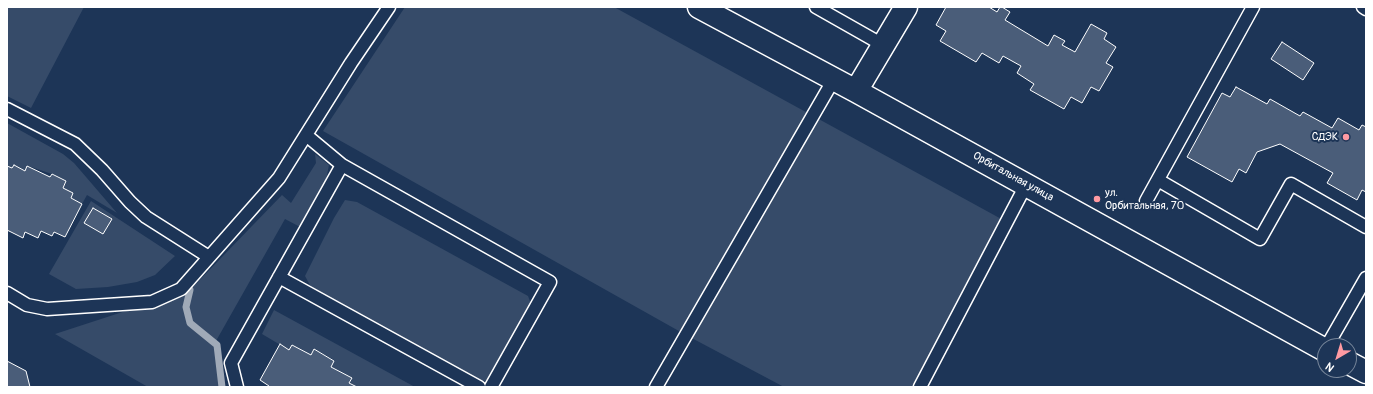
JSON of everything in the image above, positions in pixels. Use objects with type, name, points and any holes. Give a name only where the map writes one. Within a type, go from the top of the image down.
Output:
[{"type":"street","name":"Орбитальная улица","points":[[699,7],[856,91],[1317,346]]},
{"type":"street","points":[[856,91],[906,7]]},
{"type":"street","points":[[1357,367],[1366,372]]},
{"type":"lane","points":[[7,293],[28,305],[47,309],[152,302],[181,289],[279,178],[351,63],[389,7]]},
{"type":"lane","points":[[816,7],[884,45]]},
{"type":"lane","points":[[1146,201],[1252,7]]},
{"type":"lane","points":[[656,387],[834,79]]},
{"type":"lane","points":[[7,109],[76,144],[146,217],[209,257]]},
{"type":"lane","points":[[306,135],[342,165],[550,282],[491,387]]},
{"type":"lane","points":[[237,387],[231,363],[342,165]]},
{"type":"lane","points":[[1158,180],[1260,239],[1291,184],[1366,227]]},
{"type":"lane","points":[[920,387],[1026,185]]},
{"type":"lane","points":[[279,277],[479,387]]},
{"type":"lane","points":[[1332,338],[1366,278]]},
{"type":"shaded area","points":[[7,7],[84,7],[31,108],[7,96]]},
{"type":"shaded area","points":[[405,7],[614,7],[1005,221],[920,387],[784,387],[686,335],[323,131]]},
{"type":"shaded area","points":[[7,123],[63,154],[74,163],[117,213],[87,195],[82,204],[71,198],[73,193],[63,188],[66,181],[55,175],[28,166],[25,171],[14,165],[12,168],[7,166]]},
{"type":"shaded area","points":[[315,154],[329,165],[324,186],[302,228],[285,219],[216,341],[222,387],[148,387],[55,334],[190,290],[282,195],[291,203],[316,163]]},
{"type":"shaded area","points":[[345,200],[357,202],[528,296],[531,304],[493,380],[482,381],[311,287],[305,276],[334,218]]},
{"type":"shaded area","points":[[91,201],[175,256],[155,275],[137,282],[108,287],[76,289],[49,274]]},
{"type":"shaded area","points":[[274,310],[415,387],[357,387],[349,383],[351,378],[331,367],[334,360],[314,349],[311,355],[292,345],[289,350],[262,334]]},
{"type":"building","points":[[946,7],[989,7],[997,12],[1000,7],[1002,7],[1010,12],[1005,20],[1048,46],[1054,35],[1065,41],[1062,45],[1075,52],[1091,24],[1107,33],[1104,39],[1116,47],[1106,63],[1113,67],[1099,91],[1091,87],[1082,103],[1071,97],[1064,109],[1030,90],[1034,84],[1017,73],[1021,66],[1003,56],[999,63],[982,53],[976,62],[940,41],[946,31],[936,25]]},
{"type":"building","points":[[1282,42],[1314,63],[1303,80],[1271,59]]},
{"type":"building","points":[[1236,87],[1267,104],[1270,99],[1300,116],[1303,112],[1332,128],[1338,118],[1359,130],[1362,125],[1366,127],[1366,192],[1362,190],[1357,200],[1327,183],[1333,173],[1280,144],[1257,152],[1246,173],[1239,169],[1232,182],[1187,157],[1222,93],[1230,97]]},
{"type":"building","points":[[14,165],[25,171],[27,166],[50,177],[52,174],[66,181],[63,188],[73,193],[71,198],[82,204],[65,237],[54,232],[52,236],[41,231],[38,238],[25,232],[23,238],[7,230],[7,166],[12,168]]},
{"type":"building","points":[[93,208],[112,219],[103,234],[84,223]]},
{"type":"building","points":[[280,344],[289,350],[292,345],[311,355],[314,349],[334,361],[331,367],[352,378],[349,383],[357,387],[269,387],[260,380]]},
{"type":"building","points":[[7,361],[26,371],[30,387],[7,387]]},
{"type":"waterway","points":[[190,290],[186,307],[190,323],[217,345],[222,387]]},
{"type":"place","name":"СДЭК","points":[[1346,137]]},
{"type":"place","name":"ул. Орбитальная, 70","points":[[1097,199]]}]
